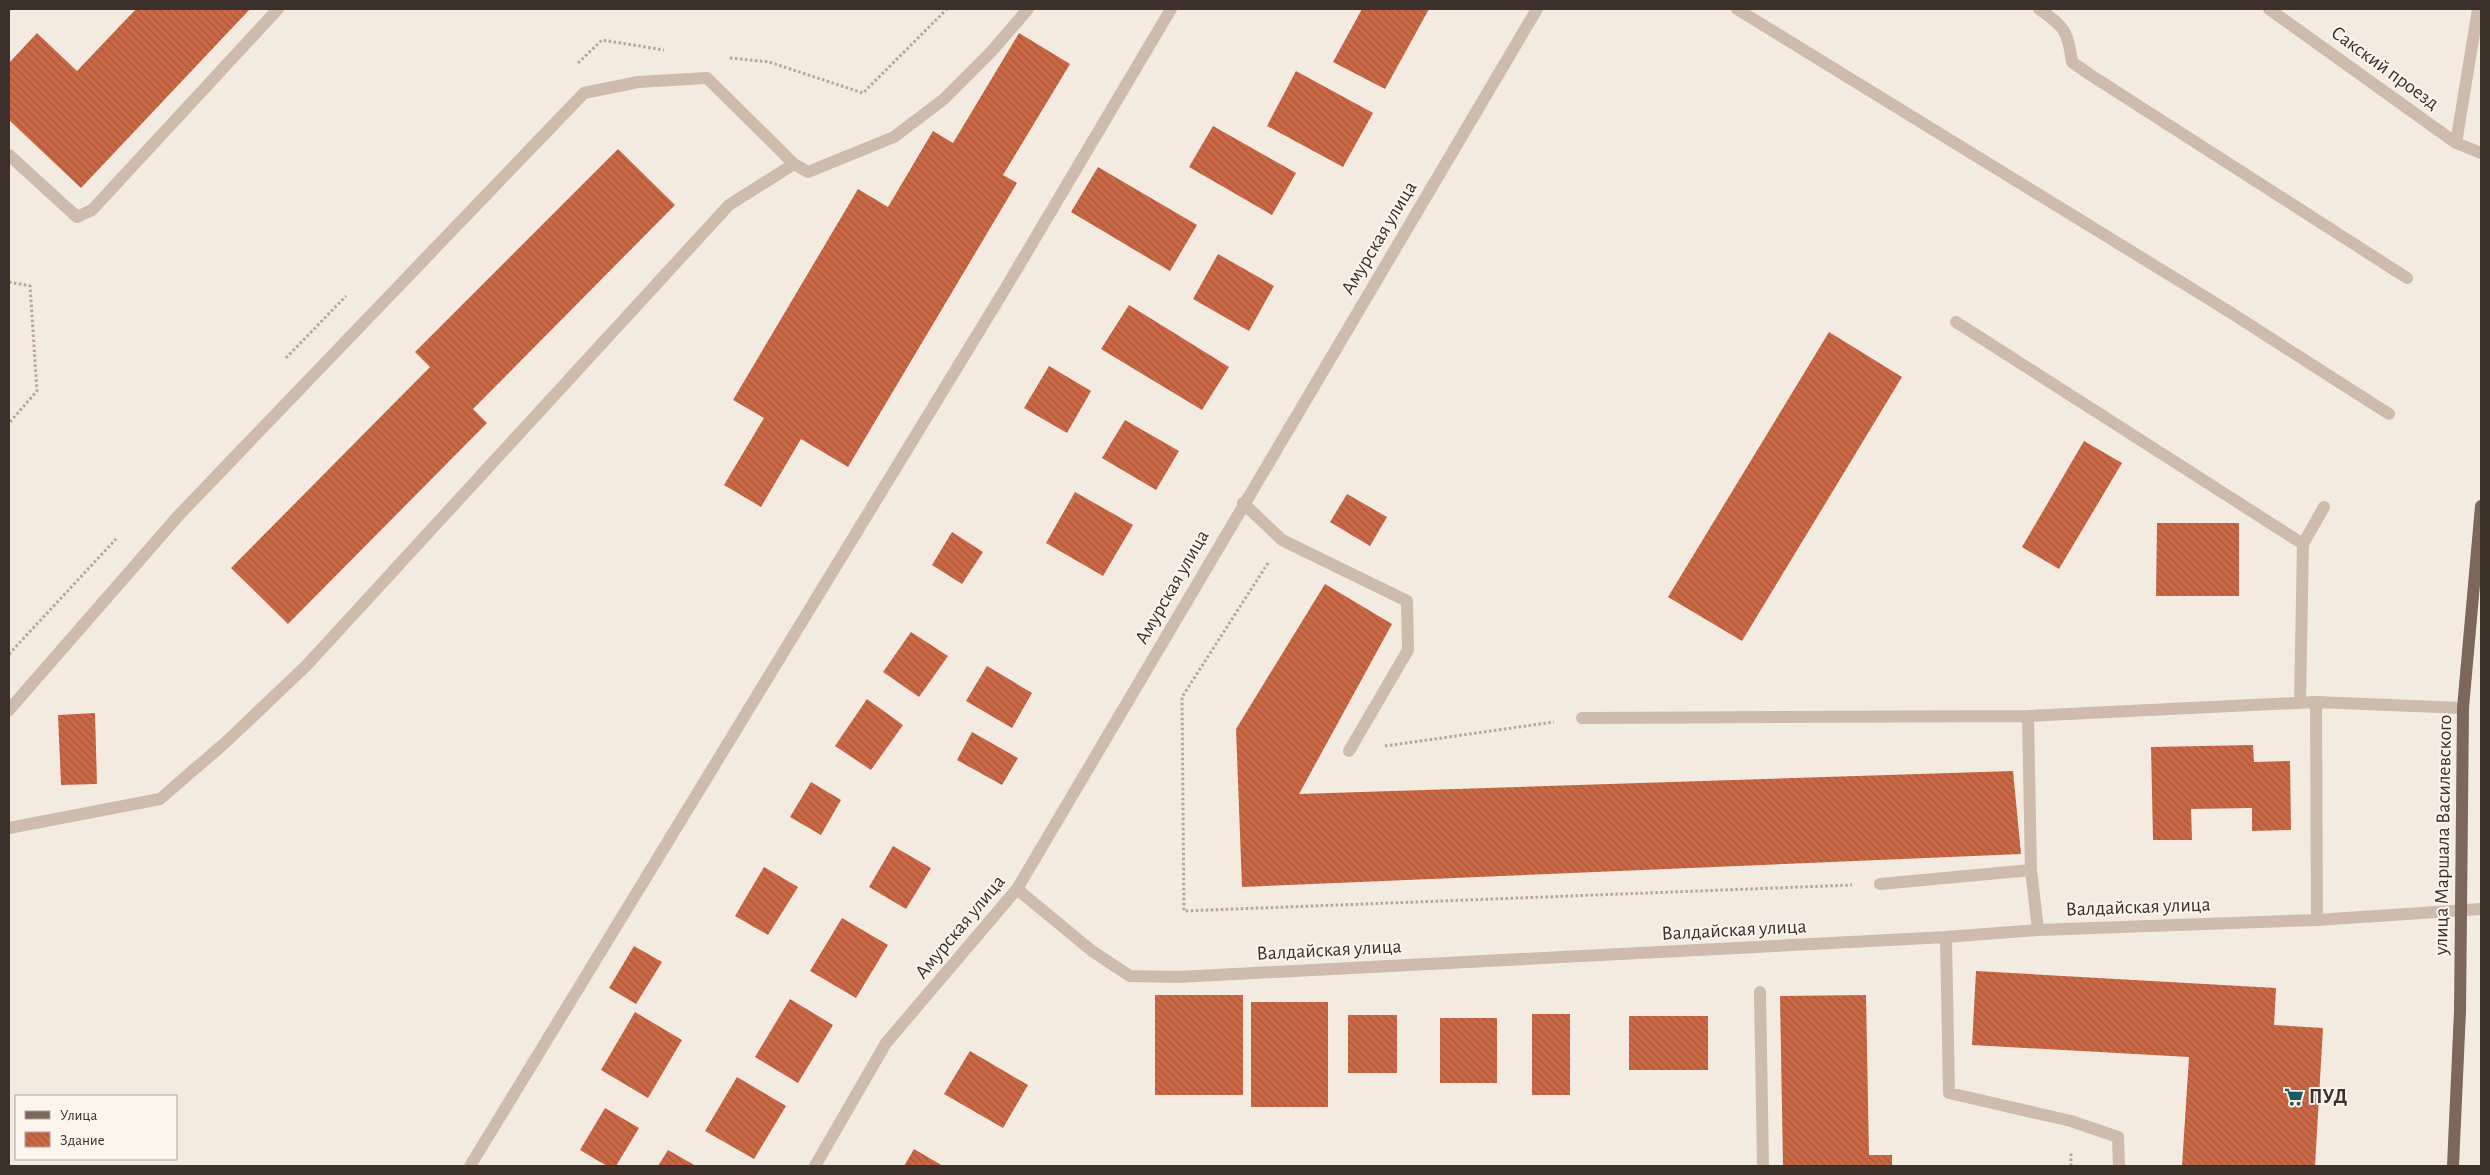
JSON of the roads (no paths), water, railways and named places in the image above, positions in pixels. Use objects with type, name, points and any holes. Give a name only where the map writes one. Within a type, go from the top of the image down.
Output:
[{"type":"main road","name":"улица Маршала Василевского","points":[[2453,1166],[2462,912],[2463,708],[2481,506]]},
{"type":"street","points":[[9,155],[77,217],[92,210],[278,9]]},
{"type":"street","points":[[9,710],[179,515],[584,93],[638,82],[707,78],[794,164],[808,172],[894,137],[944,99],[991,52],[1028,9]]},
{"type":"street","points":[[470,1166],[1000,298],[1171,9]]},
{"type":"street","name":"Амурская улица","points":[[816,1166],[886,1043],[1017,889],[1243,503],[1537,9]]},
{"type":"street","points":[[1737,9],[2225,309],[2389,414]]},
{"type":"street","points":[[2039,9],[2062,24],[2070,46],[2072,62],[2407,278]]},
{"type":"street","name":"Сакский проезд","points":[[2269,9],[2456,143],[2481,153]]},
{"type":"street","points":[[2456,143],[2478,9]]},
{"type":"street","points":[[9,828],[160,799],[226,742],[306,666],[729,205],[794,164]]},
{"type":"street","points":[[1956,322],[2303,544]]},
{"type":"street","points":[[1243,503],[1282,540],[1407,601],[1408,650],[1349,752]]},
{"type":"street","points":[[2300,703],[2303,544],[2324,507]]},
{"type":"street","points":[[2316,702],[2316,920]]},
{"type":"street","points":[[1582,718],[2028,716],[2316,702],[2463,708]]},
{"type":"street","points":[[2028,716],[2031,870],[2038,930]]},
{"type":"street","points":[[1880,884],[2031,870]]},
{"type":"street","name":"Валдайская улица","points":[[1017,889],[1092,951],[1130,976],[1178,977],[1946,938],[2038,930],[2316,920],[2462,912],[2481,909]]},
{"type":"street","points":[[1946,938],[1949,1093],[2071,1121],[2118,1137],[2119,1166]]},
{"type":"street","points":[[1760,992],[1763,1166]]},
{"type":"place","name":"ПУД","points":[[2294,1097]]}]
